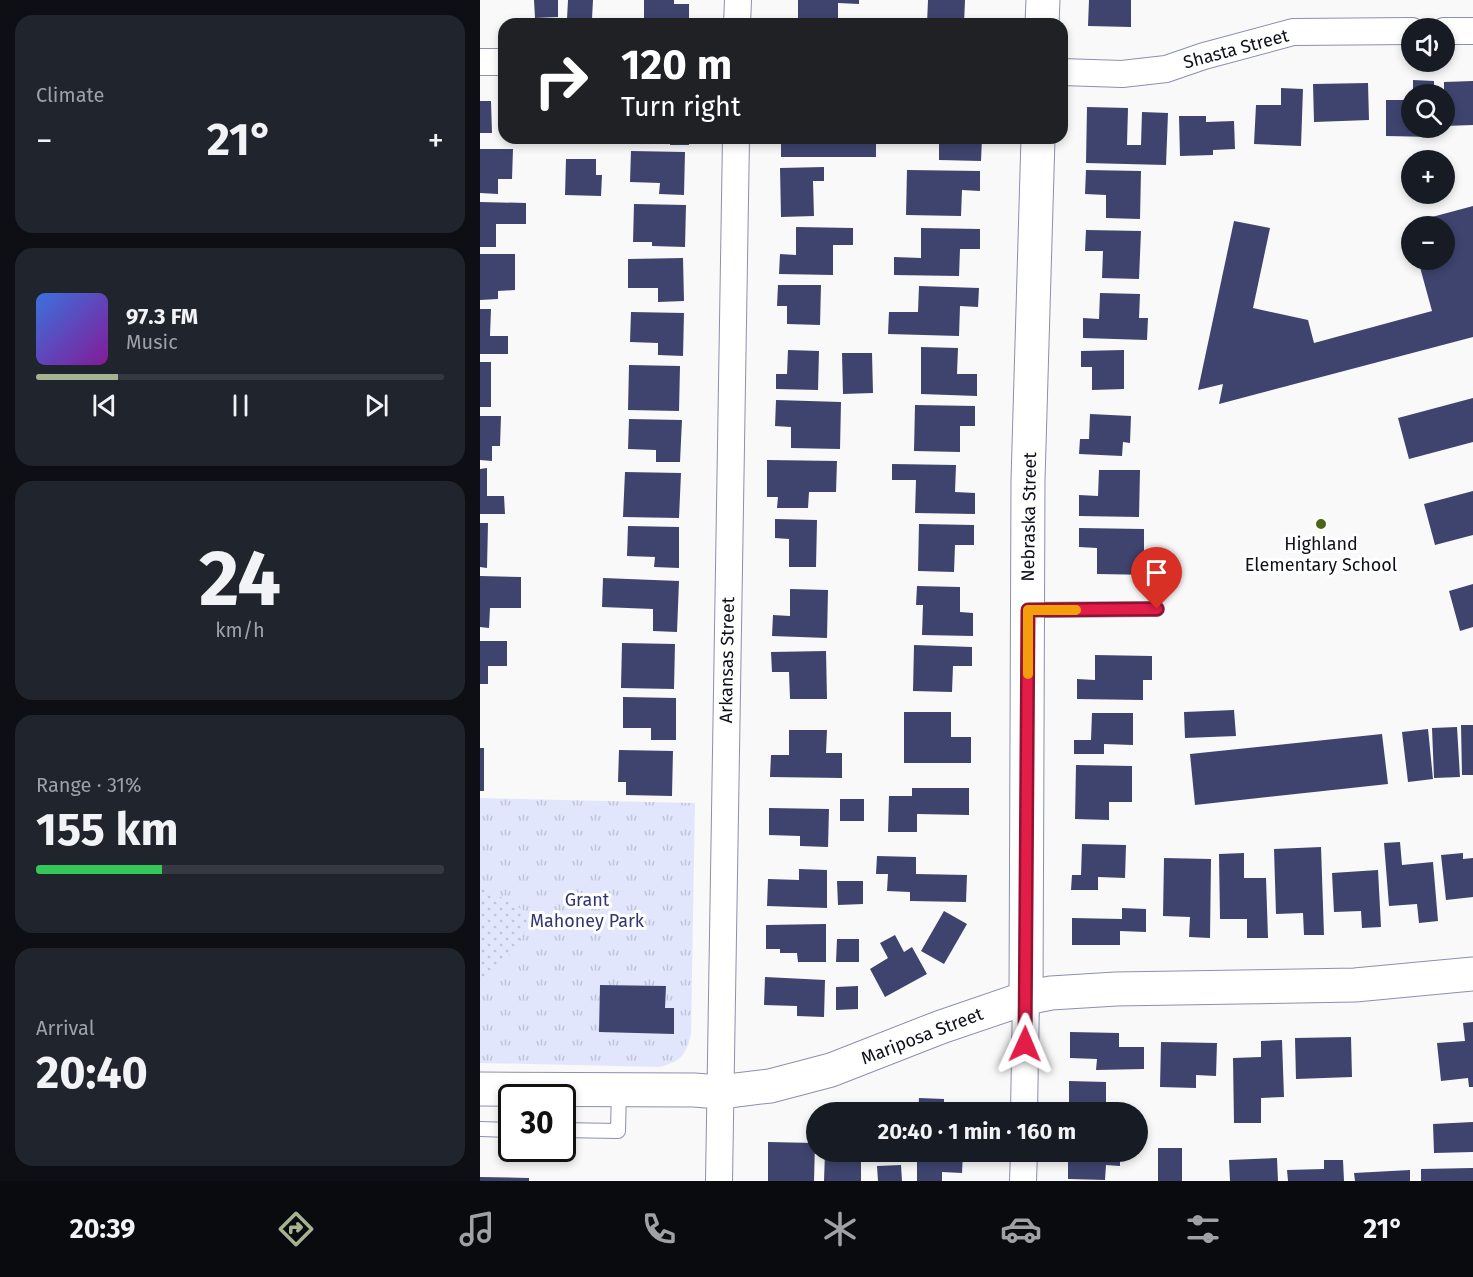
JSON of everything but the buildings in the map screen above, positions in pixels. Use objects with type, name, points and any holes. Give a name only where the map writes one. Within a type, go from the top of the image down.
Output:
[{"type":"street","points":[[737,18],[738,0]]},
{"type":"street","points":[[1042,18],[1043,0]]},
{"type":"street","name":"Shasta Street","points":[[1068,72],[1122,74],[1166,69],[1204,56],[1293,32],[1401,31]]},
{"type":"street","points":[[1455,31],[1473,31]]},
{"type":"street","points":[[480,62],[498,62]]},
{"type":"street","name":"Arkansas Street","points":[[719,1181],[736,144]]},
{"type":"street","name":"Nebraska Street","points":[[1024,1102],[1028,480],[1038,144]]},
{"type":"street","name":"Mariposa Street","points":[[480,1089],[720,1092],[770,1086],[831,1070],[941,1027],[1026,998],[1051,993],[1116,989],[1355,985],[1473,974]]},
{"type":"street","points":[[1023,1181],[1024,1162]]},
{"type":"lane","points":[[1028,610],[1157,609]]},
{"type":"lane","points":[[576,1131],[618,1131],[620,1090]]},
{"type":"lane","points":[[480,1129],[498,1130]]},
{"type":"green space","name":"Grant Mahoney Park","points":[[480,798],[695,803],[691,1035],[681,1057],[660,1067],[480,1063]]},
{"type":"green space","points":[[480,888],[528,913],[530,924],[501,965],[480,988]]},
{"type":"slow traffic","points":[[1028,674],[1028,610],[1076,610]]},
{"type":"place","name":"Highland Elementary School","points":[[1321,524]]},
{"type":"route","points":[[1025,1044],[1028,610],[1157,609]]}]
